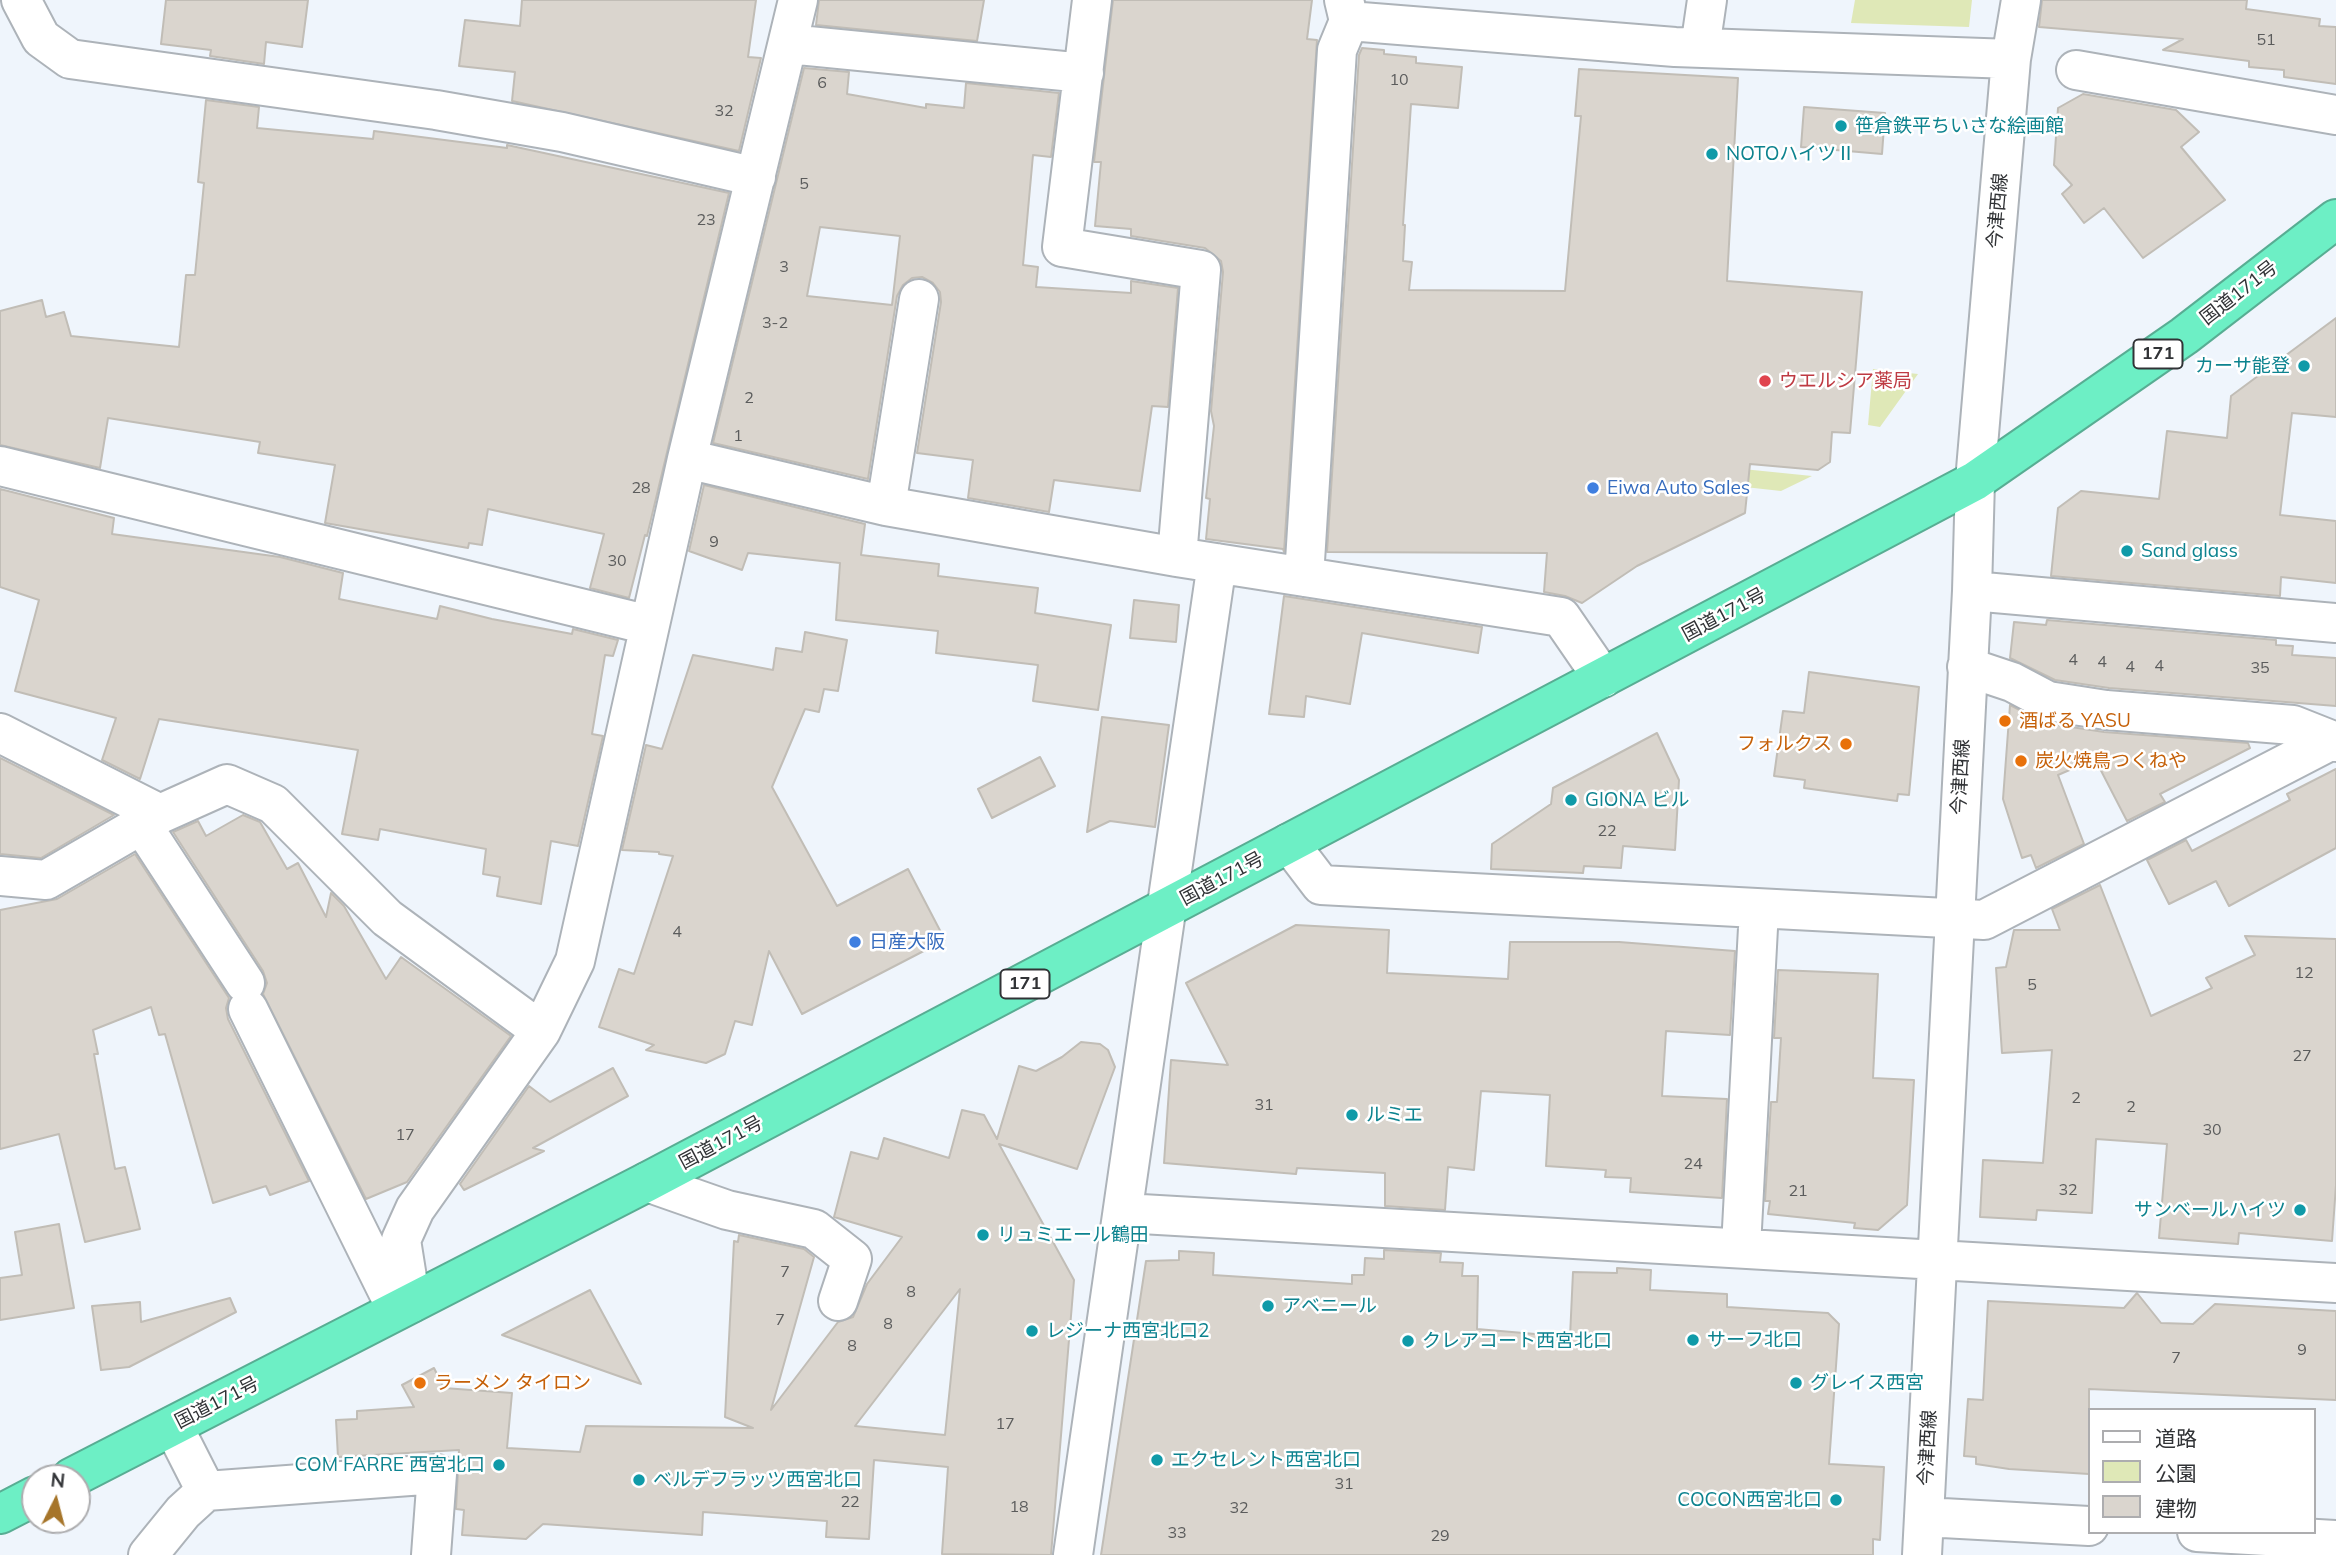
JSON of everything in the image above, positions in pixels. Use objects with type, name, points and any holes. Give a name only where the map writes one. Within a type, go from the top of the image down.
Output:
[{"type":"highway","name":"国道171号","points":[[91,1468],[647,1182],[1975,481],[2184,336],[2336,219]]},
{"type":"highway","points":[[0,1514],[21,1503]]},
{"type":"street","points":[[21,0],[41,38],[70,59],[436,110],[562,132],[756,177]]},
{"type":"street","points":[[404,1306],[401,1240],[415,1209],[541,1031],[575,961],[687,459],[798,0]]},
{"type":"street","points":[[1092,0],[1062,247],[1201,270],[1177,557]]},
{"type":"street","points":[[1700,48],[1707,0]]},
{"type":"street","name":"今津西線","points":[[1922,1555],[1972,591],[1975,481],[2011,59],[2021,0]]},
{"type":"street","points":[[1304,577],[1337,50],[1346,11],[1700,48],[2011,59]]},
{"type":"street","points":[[788,44],[1084,73]]},
{"type":"street","points":[[2076,70],[2336,115]]},
{"type":"street","points":[[886,506],[919,299]]},
{"type":"street","points":[[687,459],[886,506],[1177,557],[1561,617],[1603,678]]},
{"type":"street","points":[[0,466],[649,625]]},
{"type":"street","points":[[1073,1555],[1217,563]]},
{"type":"street","points":[[1972,591],[2336,623]]},
{"type":"street","points":[[1967,667],[2012,682],[2048,701],[2106,710],[2293,725],[2333,742]]},
{"type":"street","points":[[0,733],[151,820],[246,996],[404,1306]]},
{"type":"street","points":[[1289,843],[1321,885],[1984,920],[2333,742]]},
{"type":"street","points":[[0,876],[46,880],[151,820],[227,784],[273,804],[387,918],[541,1031]]},
{"type":"street","points":[[1741,1247],[1759,909]]},
{"type":"street","points":[[647,1182],[727,1210],[814,1229],[852,1259],[838,1301]]},
{"type":"street","points":[[1124,1213],[2336,1283]]},
{"type":"street","points":[[173,1426],[206,1491]]},
{"type":"street","points":[[148,1555],[183,1512],[206,1491],[437,1474],[431,1555]]},
{"type":"street","points":[[1924,1517],[2088,1526]]},
{"type":"street","points":[[2232,1534],[2336,1540]]},
{"type":"green space","points":[[1855,0],[1972,0],[1969,27],[1851,23]]},
{"type":"green space","points":[[1873,369],[1918,374],[1880,427],[1868,425]]},
{"type":"green space","points":[[1664,461],[1812,476],[1781,491],[1663,478]]},
{"type":"building","points":[[166,0],[308,0],[302,47],[266,42],[264,64],[210,56],[211,50],[161,44]]},
{"type":"building","points":[[522,0],[756,0],[748,57],[761,58],[739,151],[512,101],[515,72],[459,66],[465,20],[520,26]]},
{"type":"building","points":[[819,0],[984,0],[977,41],[816,25]]},
{"type":"building","points":[[1113,0],[1312,0],[1307,39],[1317,40],[1284,552],[1283,549],[1206,539],[1210,499],[1206,498],[1214,426],[1211,411],[1223,272],[1221,261],[1205,248],[1131,236],[1131,229],[1095,226],[1101,162],[1094,162]]},
{"type":"building","points":[[2042,0],[2247,0],[2246,9],[2320,19],[2319,26],[2336,27],[2336,84],[2284,77],[2284,70],[2249,67],[2249,61],[2163,50],[2183,39],[2039,27]]},
{"type":"building","points":[[1362,48],[1384,50],[1384,54],[1416,57],[1416,63],[1462,67],[1458,108],[1411,104],[1403,225],[1403,261],[1412,262],[1409,290],[1565,291],[1581,116],[1575,116],[1579,69],[1738,78],[1727,281],[1862,292],[1850,433],[1832,432],[1830,462],[1818,470],[1750,464],[1745,513],[1637,566],[1582,603],[1544,592],[1547,553],[1327,552],[1359,55]]},
{"type":"building","points":[[804,68],[849,72],[847,94],[926,108],[926,104],[964,108],[966,83],[1059,93],[1051,157],[1033,155],[1023,265],[1038,267],[1036,287],[1131,293],[1131,281],[1178,288],[1168,407],[1152,406],[1140,491],[1054,480],[1049,512],[968,498],[973,460],[917,453],[941,302],[940,292],[933,283],[922,277],[912,278],[903,285],[897,296],[868,479],[713,443]],"holes":[[[820,227],[900,236],[892,305],[807,296]]]},
{"type":"building","points":[[2083,94],[2176,110],[2199,132],[2181,147],[2225,200],[2143,258],[2104,208],[2084,223],[2062,194],[2072,185],[2054,165],[2058,108]]},
{"type":"building","points":[[206,100],[259,107],[257,128],[373,139],[374,131],[507,148],[507,145],[729,193],[647,536],[645,535],[629,598],[590,588],[604,534],[488,509],[482,545],[469,543],[468,548],[325,523],[335,465],[258,453],[260,442],[108,418],[100,468],[0,445],[0,311],[42,300],[46,317],[64,312],[71,336],[179,347],[186,275],[195,275],[204,183],[198,182]]},
{"type":"building","points":[[1804,107],[1885,113],[1882,154],[1801,147]]},
{"type":"building","points":[[2336,318],[2336,417],[2292,413],[2280,515],[2336,521],[2336,583],[2281,577],[2280,596],[2051,576],[2058,508],[2081,491],[2159,499],[2167,431],[2227,438],[2231,396]]},
{"type":"building","points":[[704,485],[865,524],[861,555],[939,564],[938,576],[1038,588],[1035,613],[1111,625],[1098,710],[1033,701],[1038,665],[936,653],[938,631],[836,620],[840,563],[748,553],[742,570],[689,551]]},
{"type":"building","points":[[0,489],[114,518],[112,534],[280,557],[343,573],[339,599],[437,619],[440,606],[492,619],[572,634],[573,629],[618,640],[613,656],[605,655],[592,734],[603,736],[578,846],[551,841],[541,904],[497,896],[500,877],[483,874],[486,849],[380,829],[378,840],[342,834],[358,750],[159,719],[140,779],[102,760],[116,718],[15,691],[39,600],[0,587]]},
{"type":"building","points":[[1284,596],[1482,627],[1478,653],[1362,633],[1350,704],[1306,696],[1304,717],[1269,714]]},
{"type":"building","points":[[1134,600],[1179,605],[1176,642],[1130,638]]},
{"type":"building","points":[[2047,620],[2276,640],[2276,645],[2293,646],[2292,655],[2336,658],[2336,706],[2109,688],[2055,680],[2010,658],[2014,622],[2046,625]]},
{"type":"building","points":[[805,632],[847,640],[838,691],[824,689],[819,712],[805,709],[772,787],[837,906],[908,869],[945,940],[802,1014],[769,951],[752,1025],[735,1021],[725,1054],[706,1063],[646,1050],[654,1045],[599,1027],[619,969],[634,974],[673,856],[659,852],[622,850],[646,745],[662,749],[693,655],[773,670],[776,648],[802,652]]},
{"type":"building","name":"フォルクス","points":[[1809,672],[1919,687],[1909,795],[1898,794],[1897,801],[1804,788],[1805,780],[1774,776],[1783,711],[1804,713]]},
{"type":"building","points":[[2010,705],[2045,723],[2104,732],[2248,743],[2250,748],[2160,794],[2165,802],[2127,821],[2095,759],[2058,775],[2084,844],[2036,868],[2031,855],[2022,858],[2003,799]]},
{"type":"building","points":[[1102,717],[1169,725],[1155,827],[1110,821],[1087,832]]},
{"type":"building","points":[[1657,733],[1679,780],[1675,850],[1623,846],[1621,868],[1584,866],[1583,873],[1491,869],[1492,844],[1551,804],[1553,788]]},
{"type":"building","points":[[1040,757],[1055,786],[992,818],[978,789]]},
{"type":"building","points":[[0,758],[114,815],[41,858],[0,854]]},
{"type":"building","points":[[2336,769],[2336,848],[2229,906],[2216,881],[2169,904],[2147,860],[2186,840],[2192,851],[2290,800],[2287,794]]},
{"type":"building","points":[[243,815],[260,822],[287,869],[298,863],[326,917],[331,893],[344,906],[386,979],[401,957],[511,1036],[407,1182],[366,1199],[263,994],[267,983],[263,971],[173,832],[198,821],[206,836]]},
{"type":"building","points":[[135,854],[229,998],[226,1008],[228,1019],[309,1181],[270,1195],[266,1186],[213,1203],[165,1034],[159,1035],[151,1007],[93,1030],[98,1054],[94,1054],[115,1169],[125,1167],[140,1229],[85,1242],[59,1134],[0,1149],[0,910],[57,899]]},
{"type":"building","points":[[2100,885],[2151,1016],[2212,988],[2206,978],[2255,955],[2245,936],[2336,939],[2336,1185],[2332,1241],[2239,1233],[2238,1244],[2159,1238],[2167,1144],[2096,1139],[2092,1213],[2037,1210],[2036,1220],[1980,1217],[1983,1160],[2043,1163],[2052,1050],[2002,1053],[1996,968],[2006,967],[2014,930],[2060,930],[2052,909]]},
{"type":"building","points":[[1296,925],[1389,930],[1387,973],[1508,979],[1510,942],[1619,942],[1735,951],[1730,1035],[1666,1031],[1662,1096],[1727,1099],[1722,1198],[1630,1192],[1631,1178],[1605,1177],[1606,1170],[1546,1166],[1550,1095],[1481,1091],[1474,1170],[1448,1167],[1445,1210],[1385,1206],[1385,1173],[1297,1168],[1296,1174],[1164,1163],[1171,1060],[1228,1065],[1186,983]]},
{"type":"building","points":[[1778,970],[1878,974],[1873,1078],[1914,1080],[1907,1205],[1878,1230],[1854,1228],[1855,1223],[1768,1214],[1770,1201],[1765,1201],[1771,1102],[1777,1102],[1781,1038],[1774,1038]]},
{"type":"building","points":[[1081,1042],[1100,1044],[1108,1050],[1115,1067],[1077,1169],[999,1144],[1074,1280],[1051,1555],[942,1554],[948,1467],[874,1460],[869,1539],[826,1537],[827,1521],[703,1512],[702,1535],[543,1524],[526,1539],[462,1535],[464,1510],[456,1509],[459,1450],[338,1457],[336,1420],[357,1419],[357,1411],[414,1407],[402,1385],[434,1368],[444,1388],[512,1393],[507,1448],[580,1452],[586,1426],[753,1428],[725,1417],[734,1241],[738,1242],[739,1235],[804,1249],[814,1257],[771,1410],[838,1322],[853,1317],[867,1284],[902,1237],[834,1217],[851,1152],[878,1159],[884,1138],[949,1158],[962,1110],[984,1115],[997,1139],[1019,1066],[1036,1071],[1062,1057]],"holes":[[[960,1289],[945,1435],[855,1426]]]},
{"type":"building","points":[[613,1068],[628,1096],[533,1148],[544,1151],[464,1190],[460,1184],[529,1086],[550,1102]]},
{"type":"building","points":[[59,1224],[74,1308],[0,1320],[0,1278],[22,1275],[15,1232]]},
{"type":"building","points":[[1384,1250],[1441,1253],[1440,1262],[1463,1263],[1462,1276],[1478,1276],[1477,1329],[1570,1337],[1573,1272],[1617,1273],[1617,1268],[1651,1270],[1650,1290],[1727,1294],[1727,1307],[1828,1313],[1839,1324],[1829,1464],[1884,1467],[1880,1540],[1873,1539],[1873,1555],[1101,1555],[1146,1261],[1179,1260],[1179,1251],[1214,1253],[1213,1275],[1352,1284],[1352,1275],[1364,1275],[1365,1258],[1384,1259]]},
{"type":"building","points":[[590,1290],[641,1384],[502,1335]]},
{"type":"building","points":[[2137,1293],[2161,1323],[2193,1324],[2215,1304],[2336,1311],[2336,1400],[2089,1389],[2088,1474],[2009,1469],[1976,1464],[1976,1457],[1964,1456],[1968,1399],[1983,1400],[1988,1301],[2124,1308]]},
{"type":"building","points":[[230,1298],[236,1312],[129,1367],[101,1370],[92,1306],[140,1302],[141,1322]]},
{"type":"place","name":"笹倉鉄平ちいさな絵画館","points":[[1841,126]]},
{"type":"place","name":"NOTOハイツⅡ","points":[[1712,154]]},
{"type":"place","name":"カーサ能登","points":[[2304,366]]},
{"type":"place","name":"ウエルシア薬局","points":[[1765,381]]},
{"type":"place","name":"Eiwa Auto Sales","points":[[1593,488]]},
{"type":"place","name":"Sand glass","points":[[2127,551]]},
{"type":"place","name":"酒ばる YASU","points":[[2005,721]]},
{"type":"place","name":"フォルクス","points":[[1846,744]]},
{"type":"place","name":"炭火焼鳥つくねや","points":[[2021,761]]},
{"type":"place","name":"GIONA ビル","points":[[1571,800]]},
{"type":"place","name":"日産大阪","points":[[855,942]]},
{"type":"place","name":"ルミエ","points":[[1352,1115]]},
{"type":"place","name":"サンベールハイツ","points":[[2300,1210]]},
{"type":"place","name":"リュミエール鶴田","points":[[983,1235]]},
{"type":"place","name":"アベニール","points":[[1268,1306]]},
{"type":"place","name":"レジーナ西宮北口2","points":[[1032,1331]]},
{"type":"place","name":"サーフ北口","points":[[1693,1340]]},
{"type":"place","name":"クレアコート西宮北口","points":[[1408,1341]]},
{"type":"place","name":"ラーメン タイロン","points":[[420,1383]]},
{"type":"place","name":"グレイス西宮","points":[[1796,1383]]},
{"type":"place","name":"エクセレント西宮北口","points":[[1157,1460]]},
{"type":"place","name":"COM FARRE 西宮北口","points":[[499,1465]]},
{"type":"place","name":"ベルデフラッツ西宮北口","points":[[639,1480]]},
{"type":"place","name":"COCON西宮北口","points":[[1836,1500]]}]
